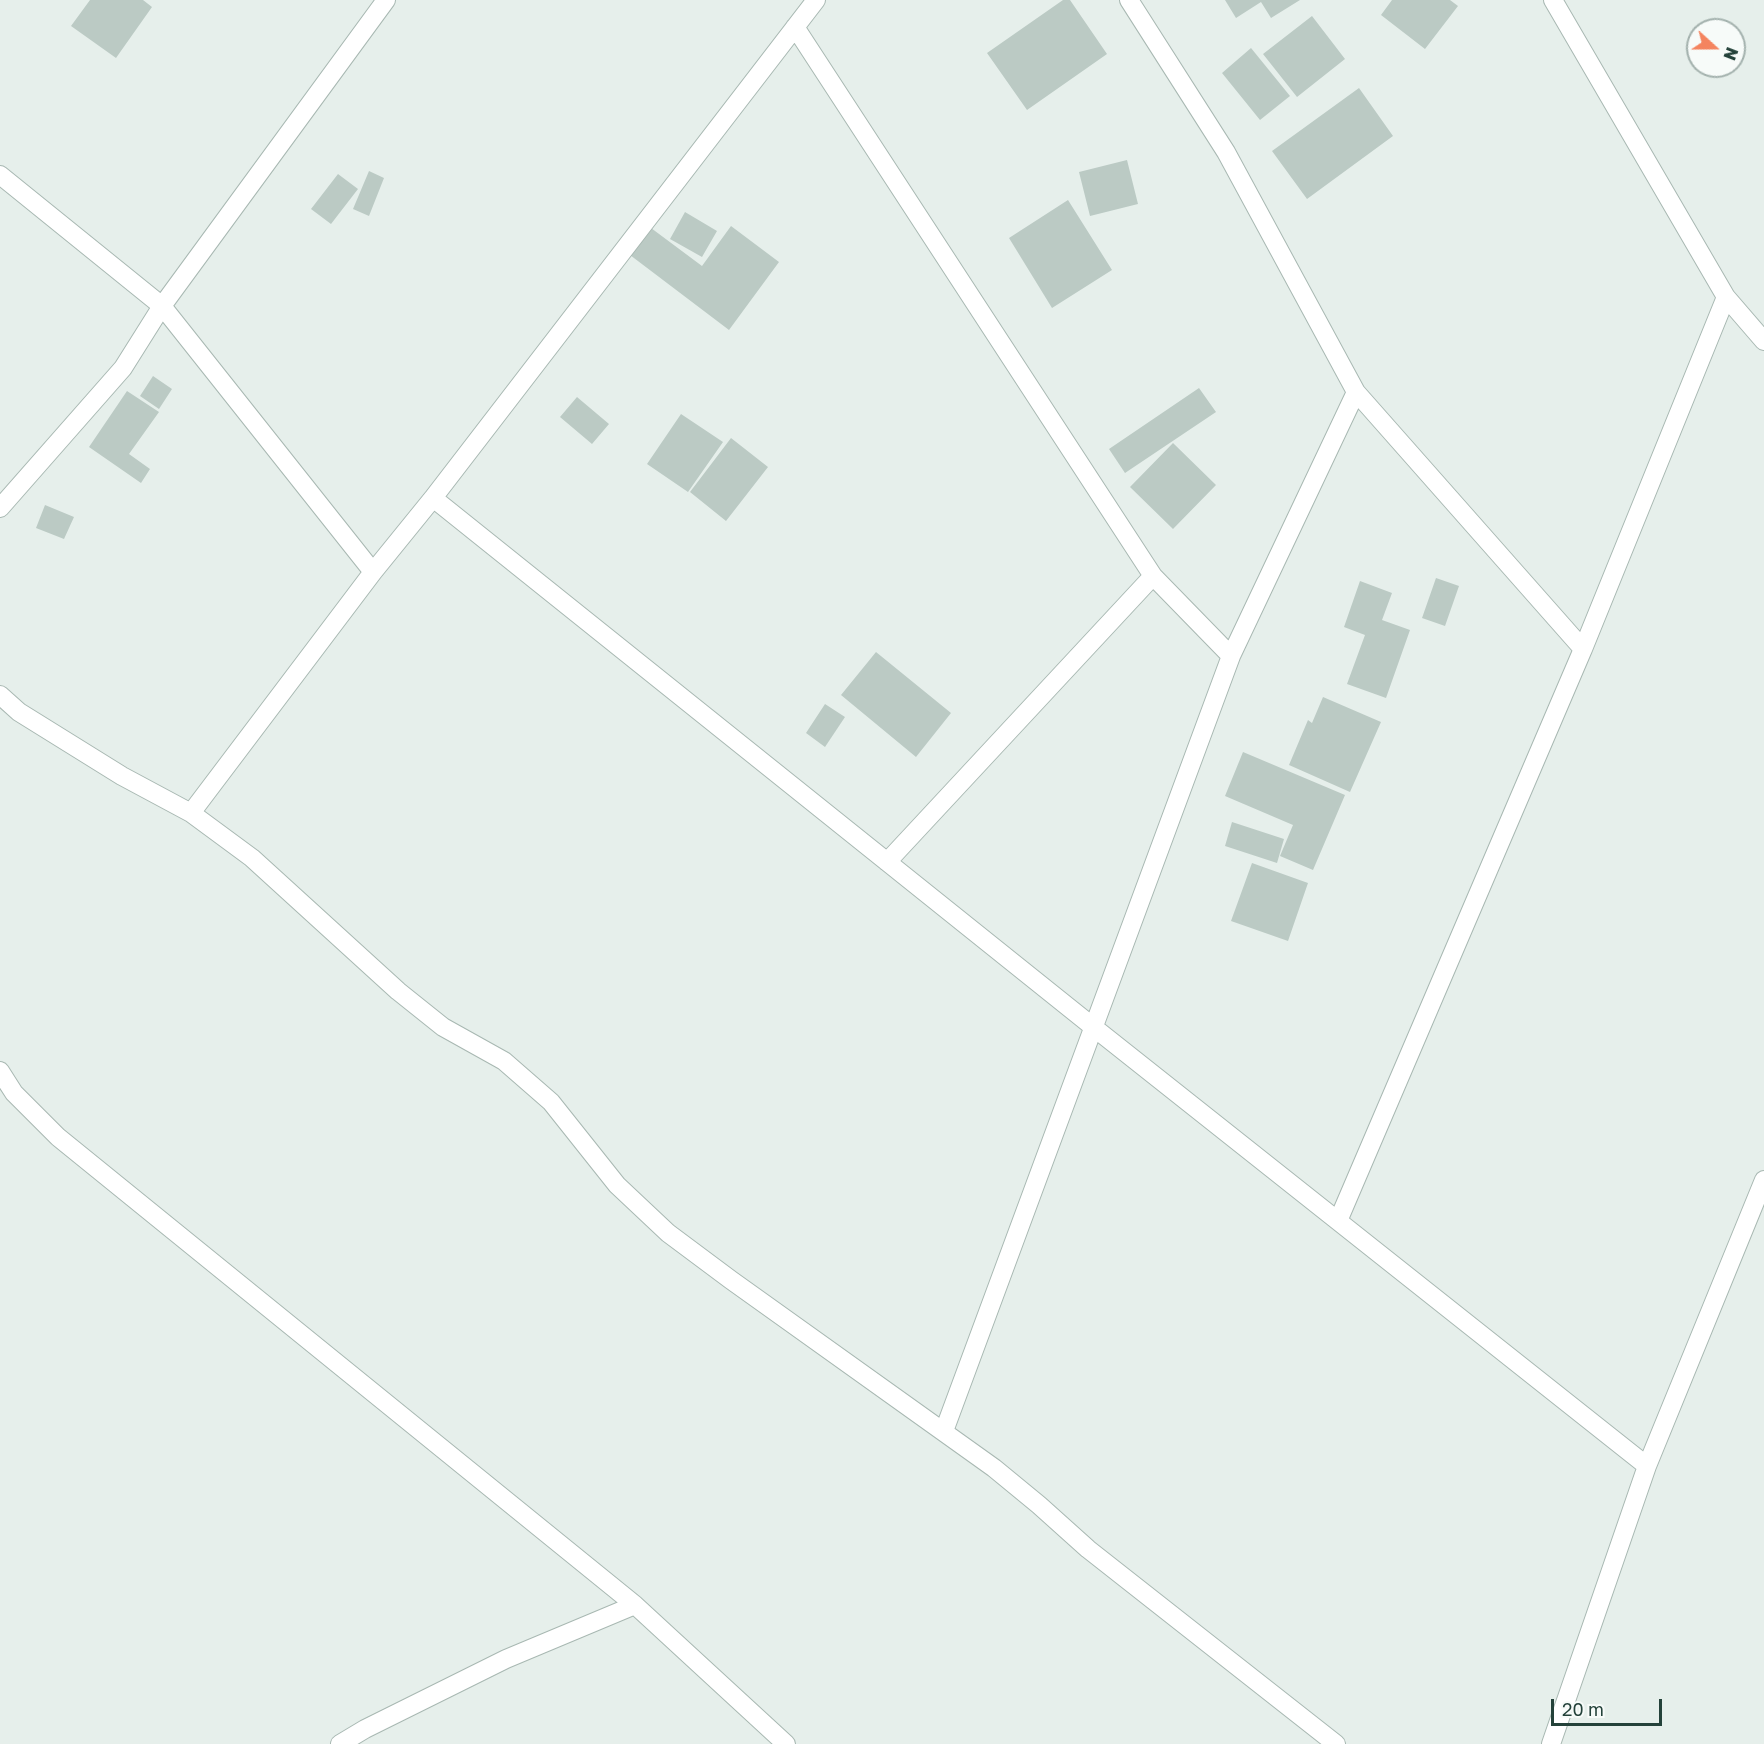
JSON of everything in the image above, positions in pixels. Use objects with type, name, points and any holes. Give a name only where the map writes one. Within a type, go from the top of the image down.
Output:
[{"type":"street","points":[[0,508],[123,368],[162,306],[386,0]]},
{"type":"street","points":[[191,813],[373,573],[816,0]]},
{"type":"street","points":[[1129,0],[1226,152],[1356,392],[1583,649]]},
{"type":"street","points":[[1553,0],[1725,297],[1764,341]]},
{"type":"street","points":[[795,27],[1153,576],[1231,656]]},
{"type":"street","points":[[0,175],[162,306],[373,573]]},
{"type":"street","points":[[1338,1221],[1583,649],[1725,297]]},
{"type":"street","points":[[944,1431],[1092,1026],[1231,656],[1356,392]]},
{"type":"street","points":[[433,498],[1092,1026],[1647,1466]]},
{"type":"street","points":[[887,862],[1153,576]]},
{"type":"street","points":[[0,695],[19,712],[122,776],[191,813],[252,858],[398,991],[443,1027],[504,1061],[551,1102],[617,1185],[668,1233],[730,1280],[994,1468],[1040,1505],[1088,1550],[1336,1744]]},
{"type":"street","points":[[0,1071],[14,1093],[58,1137],[635,1605],[786,1744]]},
{"type":"street","points":[[1551,1744],[1647,1466],[1762,1192]]},
{"type":"street","points":[[340,1744],[365,1729],[506,1659],[635,1605]]},
{"type":"building","points":[[90,0],[143,0],[152,7],[116,58],[71,26]]},
{"type":"building","points":[[1063,0],[1070,0],[1107,54],[1027,110],[987,53]]},
{"type":"building","points":[[1225,0],[1300,0],[1271,18],[1261,2],[1236,18]]},
{"type":"building","points":[[1392,0],[1450,0],[1458,6],[1425,49],[1381,15]]},
{"type":"building","points":[[1312,16],[1345,59],[1297,97],[1263,54]]},
{"type":"building","points":[[1251,48],[1290,96],[1260,120],[1222,73]]},
{"type":"building","points":[[1359,88],[1393,136],[1307,199],[1272,151]]},
{"type":"building","points":[[1127,160],[1138,204],[1090,216],[1079,172]]},
{"type":"building","points":[[369,171],[384,178],[369,216],[353,209]]},
{"type":"building","points":[[338,174],[358,189],[331,224],[311,209]]},
{"type":"building","points":[[1068,200],[1112,270],[1052,308],[1009,238]]},
{"type":"building","points":[[685,212],[717,231],[702,257],[670,239]]},
{"type":"building","points":[[731,226],[779,262],[729,330],[630,255],[651,228],[702,266]]},
{"type":"building","points":[[153,376],[172,389],[159,409],[140,396]]},
{"type":"building","points":[[1199,388],[1216,412],[1125,473],[1109,449]]},
{"type":"building","points":[[127,391],[159,412],[129,454],[150,469],[141,483],[89,447]]},
{"type":"building","points":[[577,397],[609,424],[592,444],[560,417]]},
{"type":"building","points":[[681,414],[723,442],[688,492],[647,464]]},
{"type":"building","points":[[731,438],[768,467],[726,521],[690,492]]},
{"type":"building","points":[[1173,443],[1216,485],[1173,529],[1130,487]]},
{"type":"building","points":[[45,505],[74,517],[64,539],[36,528]]},
{"type":"building","points":[[1436,578],[1459,586],[1445,626],[1422,618]]},
{"type":"building","points":[[1360,581],[1392,593],[1382,620],[1410,630],[1386,698],[1347,684],[1365,635],[1344,627]]},
{"type":"building","points":[[876,652],[951,713],[916,757],[841,695]]},
{"type":"building","points":[[1323,697],[1381,722],[1350,792],[1289,765],[1308,720],[1312,723]]},
{"type":"building","points":[[825,704],[845,717],[825,747],[806,733]]},
{"type":"building","points":[[1243,752],[1345,795],[1313,870],[1280,856],[1293,825],[1225,796]]},
{"type":"building","points":[[1232,822],[1284,839],[1277,863],[1225,846]]},
{"type":"building","points":[[1252,863],[1308,883],[1288,941],[1231,921]]}]
